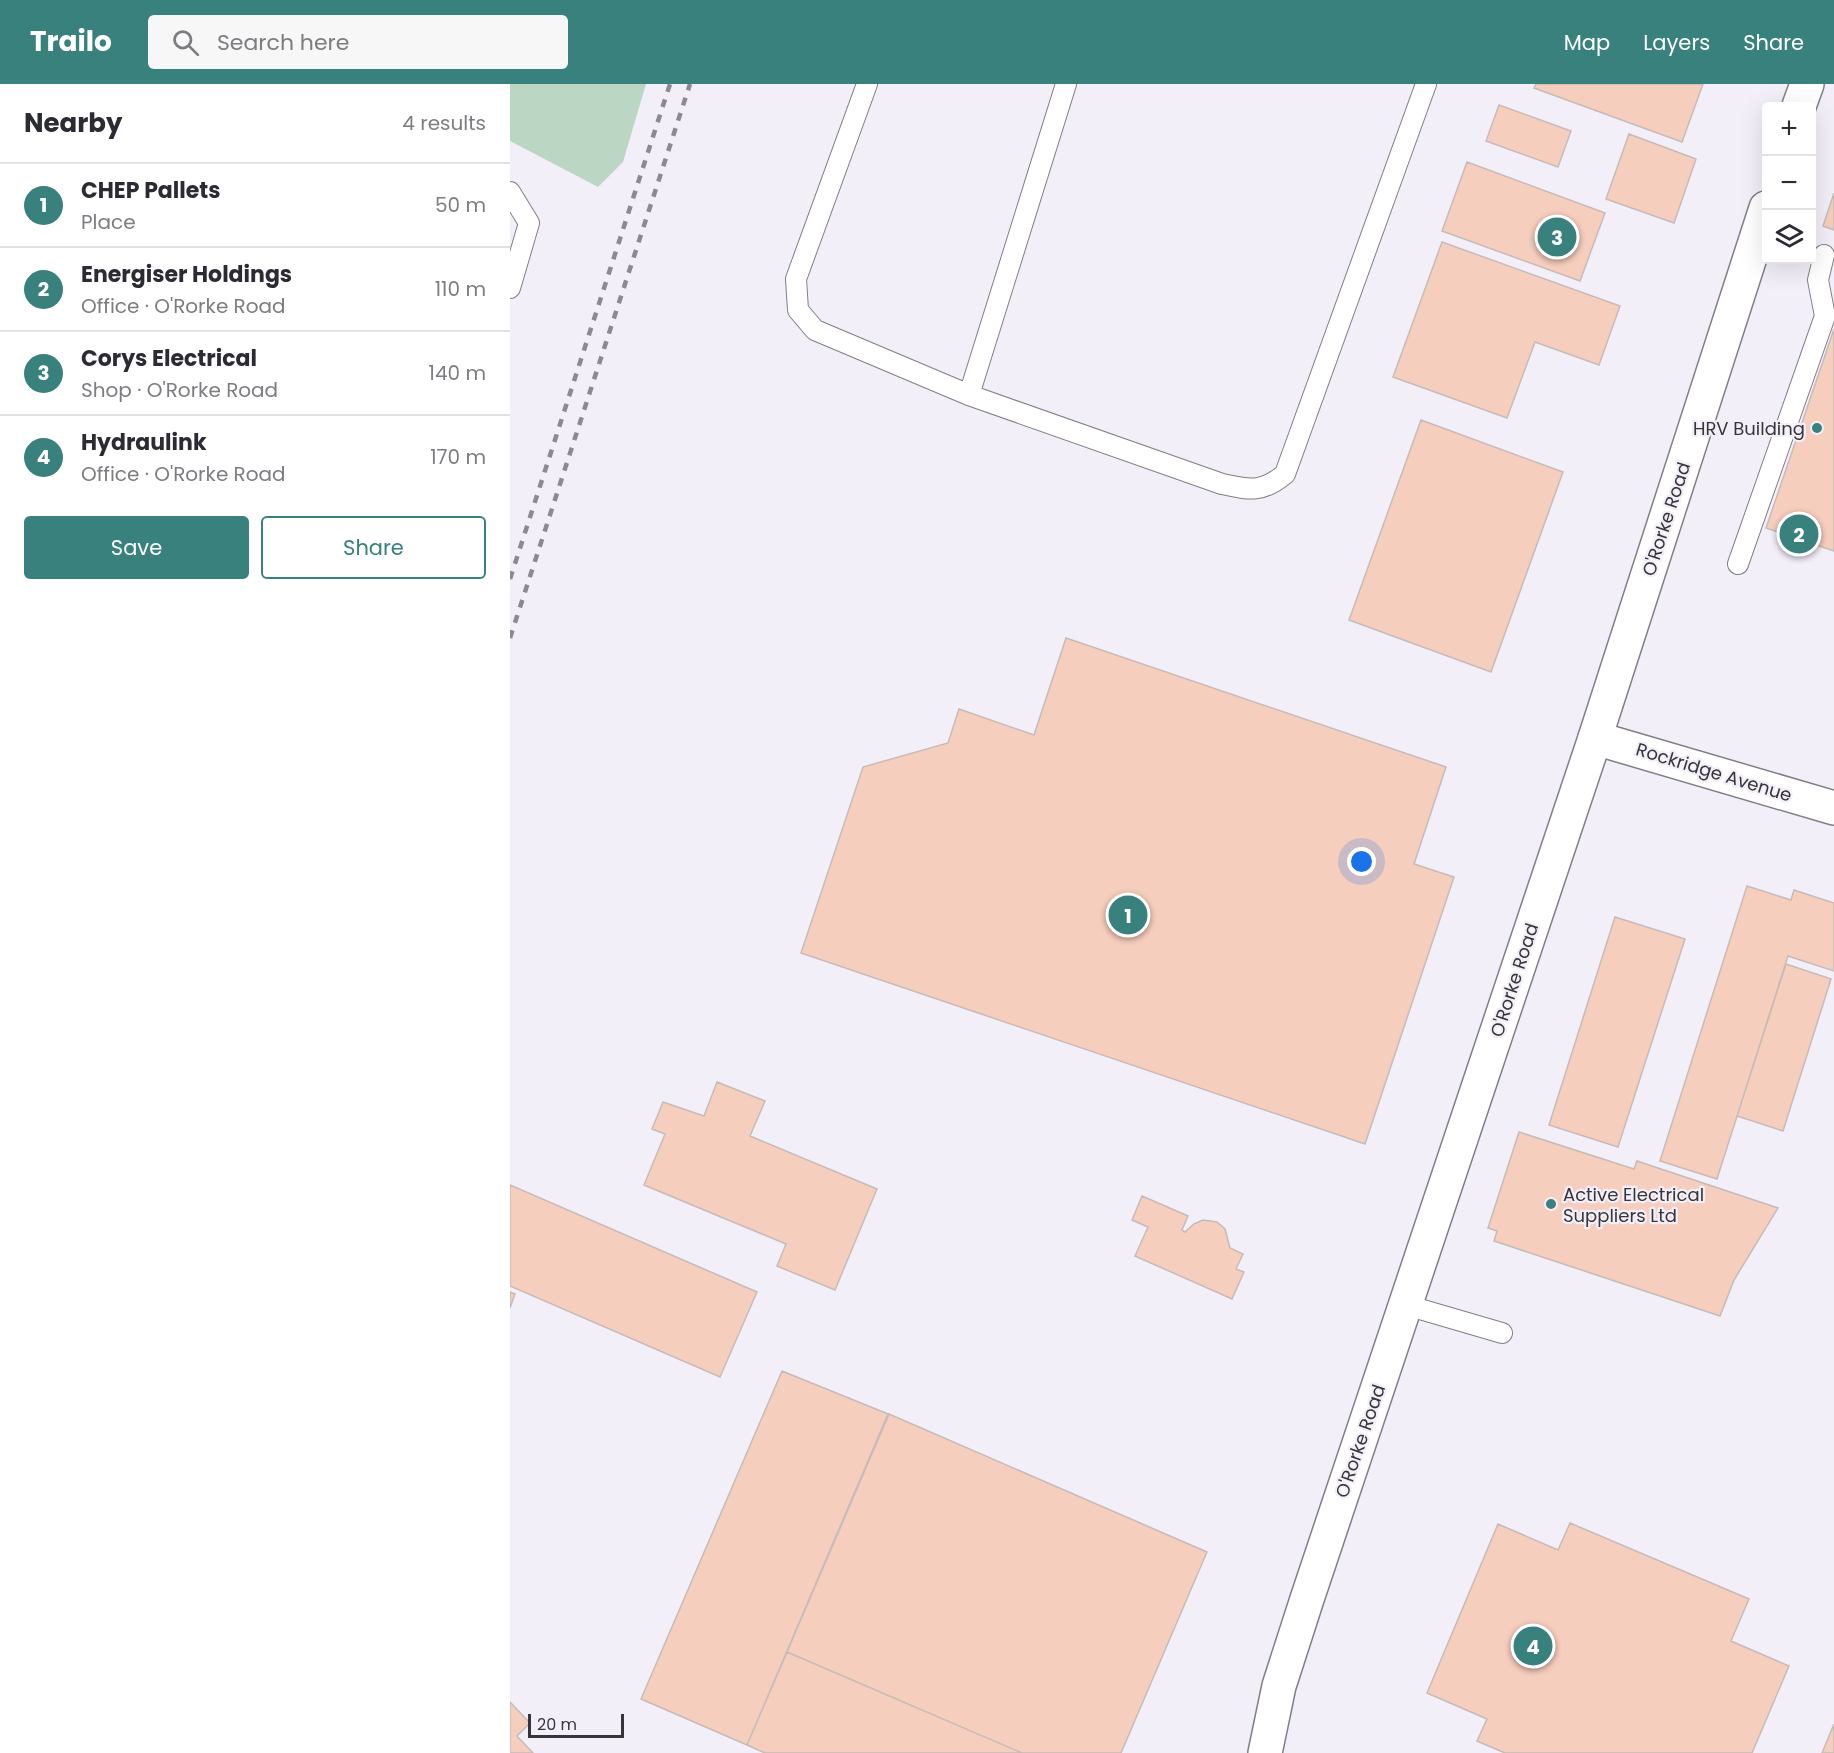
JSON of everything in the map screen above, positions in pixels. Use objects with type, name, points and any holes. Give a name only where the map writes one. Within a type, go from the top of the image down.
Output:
[{"type":"street","points":[[1800,102],[1807,84]]},
{"type":"street","name":"O'Rorke Road","points":[[1265,1753],[1279,1686],[1762,232]]},
{"type":"street","name":"Rockridge Avenue","points":[[1594,738],[1834,808]]},
{"type":"lane","points":[[867,84],[796,279],[798,310],[815,330],[969,395],[1222,484],[1250,490],[1271,485],[1285,474],[1426,84]]},
{"type":"lane","points":[[969,395],[1066,84]]},
{"type":"lane","points":[[510,192],[529,223],[510,288]]},
{"type":"lane","points":[[1738,564],[1826,316],[1818,280],[1823,255]]},
{"type":"lane","points":[[1406,1305],[1502,1333]]},
{"type":"green space","points":[[510,84],[646,84],[623,162],[598,187],[510,141]]},
{"type":"building","points":[[1536,84],[1703,84],[1682,142],[1534,88]]},
{"type":"building","points":[[1499,105],[1571,131],[1558,167],[1486,141]]},
{"type":"building","points":[[1629,134],[1696,159],[1674,223],[1606,199]]},
{"type":"building","points":[[1467,162],[1605,213],[1580,281],[1442,231]]},
{"type":"building","points":[[1834,193],[1834,230],[1823,226]]},
{"type":"building","points":[[1442,242],[1620,306],[1599,365],[1535,342],[1507,418],[1393,377]]},
{"type":"building","name":"HRV Building","points":[[1834,329],[1834,551],[1766,528]]},
{"type":"building","points":[[1421,420],[1563,472],[1491,672],[1349,620]]},
{"type":"building","points":[[1066,638],[1446,767],[1414,864],[1454,877],[1365,1144],[801,953],[863,767],[948,743],[959,709],[1034,735]]},
{"type":"building","points":[[1747,886],[1791,900],[1794,890],[1834,903],[1834,971],[1788,956],[1717,1179],[1660,1161]]},
{"type":"building","points":[[1615,917],[1685,939],[1618,1147],[1549,1125]]},
{"type":"building","points":[[1786,964],[1831,979],[1783,1131],[1737,1116]]},
{"type":"building","points":[[717,1082],[765,1101],[750,1136],[877,1189],[835,1290],[777,1266],[786,1244],[644,1185],[665,1134],[652,1129],[663,1102],[704,1116]]},
{"type":"building","points":[[1519,1132],[1634,1169],[1637,1161],[1778,1208],[1734,1280],[1720,1316],[1494,1241],[1497,1231],[1488,1228]]},
{"type":"building","points":[[510,1185],[757,1292],[720,1377],[510,1286]]},
{"type":"building","points":[[1142,1196],[1188,1216],[1182,1230],[1185,1232],[1203,1220],[1217,1222],[1225,1229],[1230,1248],[1243,1254],[1236,1269],[1244,1272],[1232,1299],[1135,1256],[1148,1227],[1132,1220]]},
{"type":"building","points":[[510,1292],[515,1294],[510,1308]]},
{"type":"building","points":[[782,1371],[888,1414],[747,1745],[641,1699]]},
{"type":"building","points":[[889,1414],[1207,1552],[1121,1753],[1022,1753],[787,1652]]},
{"type":"building","points":[[1570,1523],[1749,1599],[1731,1641],[1789,1666],[1752,1753],[1505,1753],[1477,1741],[1487,1719],[1427,1693],[1498,1524],[1558,1550]]},
{"type":"building","points":[[787,1652],[1022,1753],[765,1753],[747,1745]]},
{"type":"building","points":[[510,1702],[530,1723],[517,1736],[533,1753],[510,1753]]},
{"type":"building","points":[[1834,1724],[1834,1753],[1822,1753]]},
{"type":"railway","points":[[510,579],[670,84]]},
{"type":"railway","points":[[510,638],[690,84]]},
{"type":"place","name":"Corys Electrical","points":[[1557,237]]},
{"type":"place","name":"HRV Building","points":[[1817,428]]},
{"type":"place","name":"Energiser Holdings","points":[[1799,534]]},
{"type":"place","name":"CHEP Pallets","points":[[1128,915]]},
{"type":"place","name":"Active Electrical Suppliers Ltd","points":[[1551,1204]]},
{"type":"place","name":"Hydraulink","points":[[1533,1646]]}]
